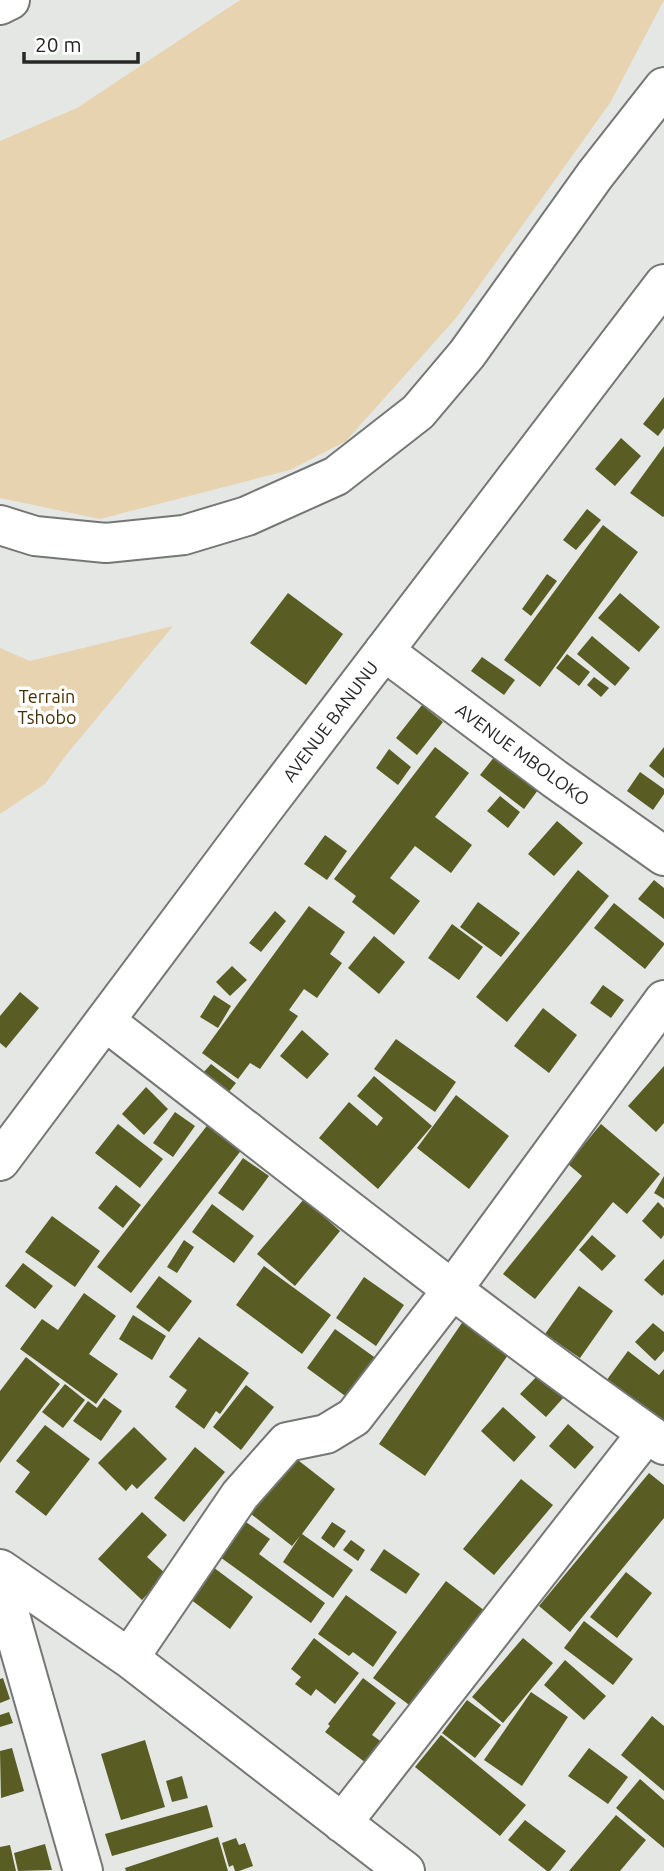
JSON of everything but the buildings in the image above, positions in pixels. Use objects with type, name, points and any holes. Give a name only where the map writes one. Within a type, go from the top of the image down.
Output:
[{"type":"main road","points":[[0,5],[10,0]]},
{"type":"main road","points":[[0,525],[35,536],[106,543],[184,535],[247,516],[336,476],[418,412],[459,364],[595,174],[664,88]]},
{"type":"main road","name":"AVENUE BANUNU","points":[[0,1161],[384,650],[664,284]]},
{"type":"main road","name":"AVENUE MBOLOKO","points":[[384,650],[555,779],[664,856]]},
{"type":"main road","points":[[129,1658],[240,1495],[287,1443],[326,1434],[354,1417],[452,1290],[664,1000]]},
{"type":"main road","points":[[105,1021],[452,1290],[656,1439],[342,1823]]},
{"type":"main road","points":[[0,1569],[129,1658],[404,1870]]},
{"type":"main road","points":[[0,1580],[83,1871]]},
{"type":"green space","points":[[240,0],[664,0],[610,103],[456,318],[346,441],[290,470],[100,519],[0,498],[0,141],[77,108]]},
{"type":"green space","name":"Terrain Tshobo","points":[[173,626],[45,784],[0,814],[0,648],[30,661]]}]
